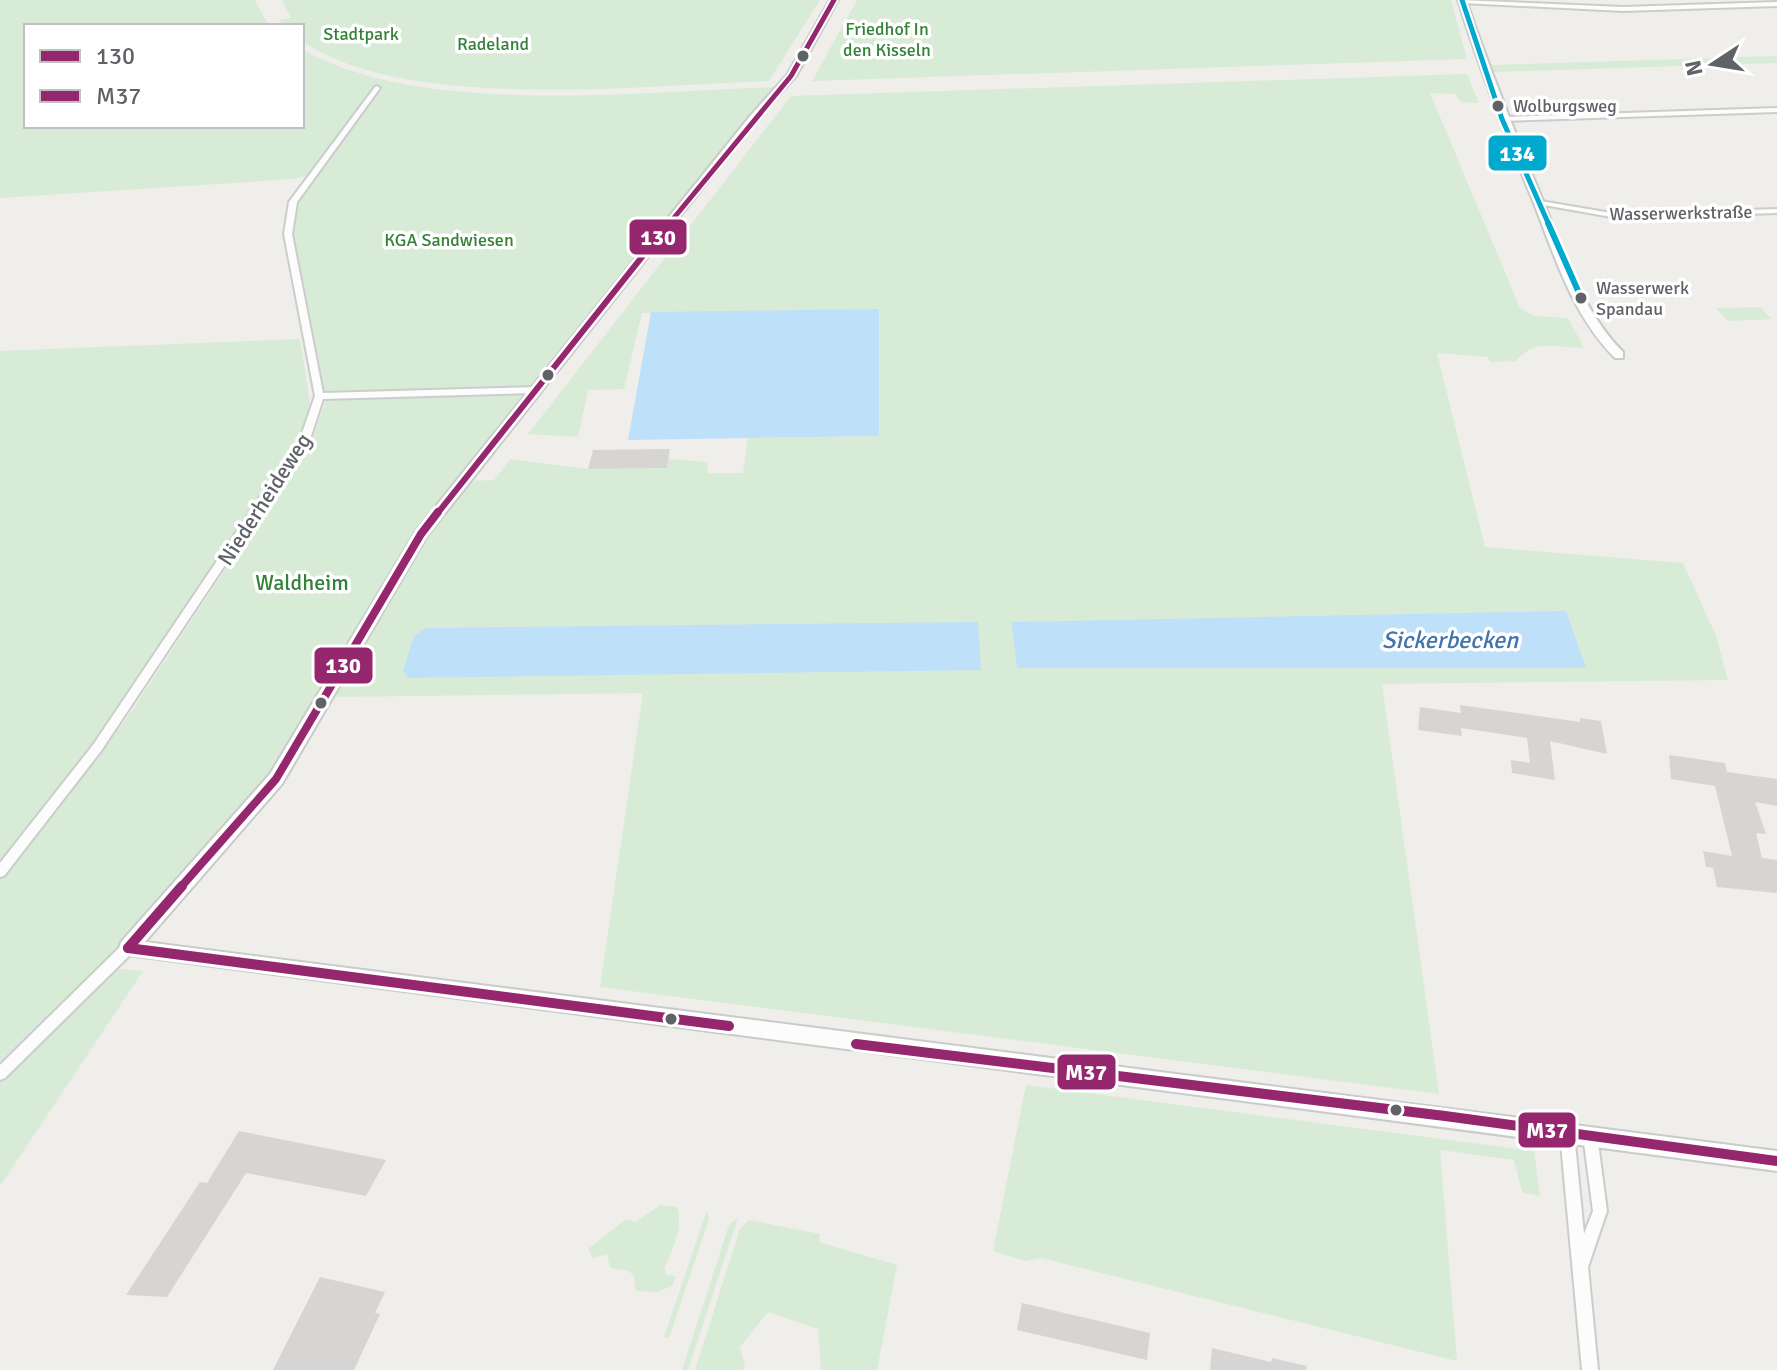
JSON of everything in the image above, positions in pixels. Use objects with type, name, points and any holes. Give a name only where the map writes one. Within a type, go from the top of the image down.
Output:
[{"type":"street","points":[[0,1074],[128,948],[276,779],[421,534],[749,124],[791,76],[834,0]]},
{"type":"street","points":[[1619,355],[1601,341],[1538,202],[1502,119],[1462,0],[1623,9],[1726,3],[1777,4]]},
{"type":"street","name":"Niederheideweg","points":[[0,872],[97,748],[306,436],[319,396],[288,234],[293,202],[377,88]]},
{"type":"street","points":[[1502,119],[1777,110]]},
{"type":"street","name":"Wasserwerkstraße","points":[[1538,202],[1617,216],[1777,211]]},
{"type":"street","points":[[319,396],[538,390]]},
{"type":"street","points":[[128,948],[1777,1161]]},
{"type":"street","points":[[1567,1133],[1590,1370]]},
{"type":"street","points":[[1581,1266],[1600,1211],[1590,1135]]},
{"type":"green space","name":"KGA Sandwiesen","points":[[0,0],[255,0],[271,24],[24,24],[24,128],[304,128],[304,50],[351,71],[407,85],[469,92],[601,95],[781,87],[536,383],[529,386],[324,391],[293,232],[298,199],[336,142],[309,175],[293,179],[0,198]]},
{"type":"green space","name":"Radeland","points":[[282,0],[820,0],[769,81],[594,89],[528,90],[401,78],[347,64],[304,42],[304,24],[283,24],[279,20],[291,18]]},
{"type":"green space","name":"Friedhof In den Kisseln","points":[[857,0],[1451,0],[1467,59],[812,81]]},
{"type":"green space","points":[[1777,56],[1777,63],[1493,72],[1490,65]]},
{"type":"green space","points":[[1467,74],[1479,103],[1461,102],[1455,94],[1430,93],[1520,308],[1534,316],[1568,318],[1584,348],[1539,347],[1531,349],[1516,361],[1490,362],[1488,357],[1437,353],[1485,547],[1683,563],[1716,636],[1728,680],[1382,684],[1439,1094],[600,987],[643,693],[333,697],[425,534],[468,481],[494,480],[510,459],[588,469],[667,468],[668,459],[708,462],[707,473],[743,473],[748,438],[879,436],[878,309],[642,313],[624,389],[588,390],[578,437],[528,434],[791,96]],"holes":[[[1011,622],[1586,667],[1017,668]]]},
{"type":"green space","points":[[1760,307],[1772,319],[1728,321],[1716,308]]},
{"type":"green space","name":"Waldheim","points":[[300,339],[310,403],[298,441],[21,854],[129,715],[313,437],[326,400],[523,395],[414,532],[273,770],[90,977],[0,1062],[0,351]]},
{"type":"green space","points":[[110,968],[143,971],[0,1186],[0,1074]]},
{"type":"green space","points":[[1026,1085],[1534,1151],[1540,1196],[1522,1192],[1514,1160],[1440,1150],[1457,1361],[1041,1258],[1025,1261],[993,1251]]},
{"type":"green space","points":[[660,1205],[677,1207],[679,1215],[678,1231],[664,1269],[667,1275],[676,1276],[672,1286],[657,1292],[636,1291],[634,1276],[629,1271],[610,1268],[607,1254],[593,1258],[588,1249],[626,1219],[636,1222]]},
{"type":"green space","points":[[707,1210],[709,1219],[669,1338],[664,1337]]},
{"type":"green space","points":[[738,1218],[688,1370],[682,1370],[729,1225]]},
{"type":"green space","points":[[749,1220],[820,1234],[819,1242],[897,1265],[877,1370],[821,1370],[818,1329],[768,1312],[740,1347],[745,1367],[742,1370],[695,1370],[740,1229]]},
{"type":"water","points":[[879,309],[879,436],[628,440],[651,312]]},
{"type":"water","name":"Sickerbecken","points":[[1566,611],[1586,668],[1017,668],[1011,622]]},
{"type":"water","points":[[978,622],[981,670],[409,678],[403,671],[414,636],[426,628]]},
{"type":"building","points":[[670,449],[667,468],[588,469],[593,450]]},
{"type":"building","points":[[1460,705],[1580,722],[1580,718],[1601,721],[1607,754],[1550,741],[1555,780],[1512,773],[1511,760],[1530,763],[1527,738],[1461,728],[1462,736],[1418,730],[1420,707],[1461,713]]},
{"type":"building","points":[[1669,755],[1725,763],[1727,772],[1777,779],[1777,806],[1755,802],[1766,834],[1756,833],[1762,858],[1777,860],[1777,893],[1717,887],[1713,868],[1706,867],[1703,851],[1732,856],[1715,786],[1671,779]]},
{"type":"building","points":[[239,1131],[386,1160],[366,1196],[246,1173],[167,1297],[126,1295],[200,1182],[207,1183]]},
{"type":"building","points":[[320,1277],[385,1292],[375,1313],[380,1314],[354,1370],[273,1370]]},
{"type":"building","points":[[1022,1303],[1150,1333],[1147,1360],[1017,1330]]},
{"type":"building","points":[[1212,1348],[1271,1362],[1272,1358],[1307,1366],[1306,1370],[1210,1370]]},
{"type":"transit line","name":"130","points":[[128,948],[276,779],[421,534],[754,117],[791,76],[834,0]]},
{"type":"transit line","name":"134","points":[[1462,0],[1502,119],[1583,302]]},
{"type":"transit line","name":"130","points":[[128,948],[729,1026]]},
{"type":"transit line","name":"M37","points":[[856,1044],[1445,1116],[1777,1161]]},
{"type":"place","name":"Wolburgsweg","points":[[1498,106]]},
{"type":"place","name":"Wasserwerk Spandau","points":[[1581,298]]},
{"type":"park label","name":"Stadtpark","points":[[361,34]]}]
